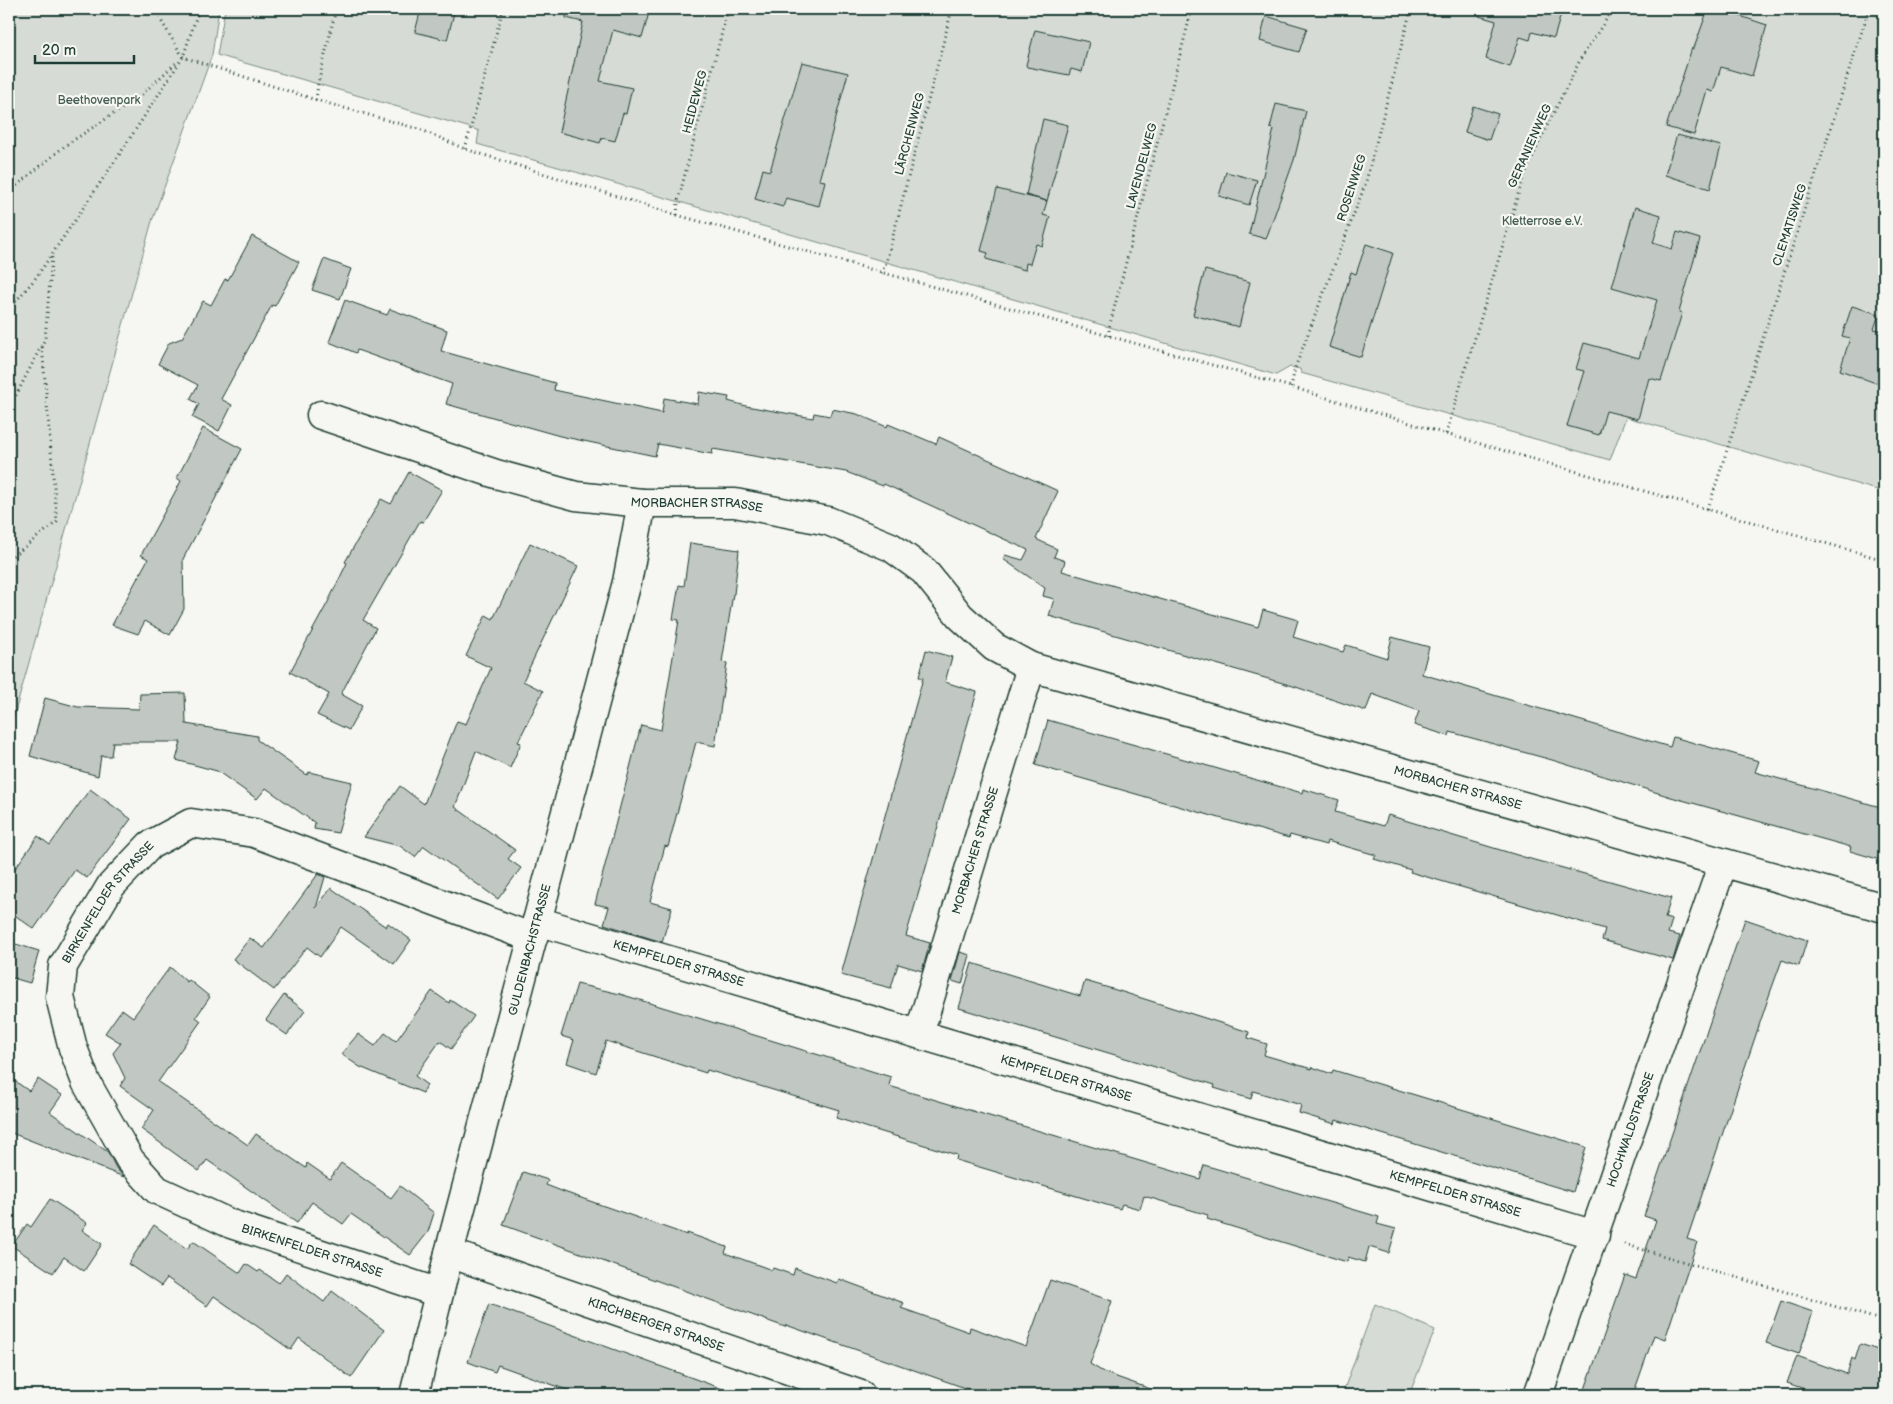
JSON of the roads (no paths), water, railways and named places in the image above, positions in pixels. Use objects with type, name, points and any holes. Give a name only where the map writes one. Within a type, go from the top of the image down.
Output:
[{"type":"street","name":"MORBACHER STRASSE","points":[[321,415],[496,474],[576,496],[642,503],[735,503],[828,521],[891,547],[924,571],[960,616],[994,647],[1032,667],[1884,908]]},
{"type":"street","name":"GULDENBACHSTRASSE","points":[[414,1395],[449,1252],[627,582],[642,503]]},
{"type":"street","name":"MORBACHER STRASSE","points":[[919,1034],[1032,667]]},
{"type":"street","name":"BIRKENFELDER STRASSE","points":[[439,1293],[231,1224],[157,1190],[130,1160],[86,1082],[73,1048],[60,997],[63,966],[110,887],[150,845],[191,824],[254,833],[535,929]]},
{"type":"street","name":"HOCHWALDSTRASSE","points":[[1538,1395],[1723,863]]},
{"type":"street","name":"KEMPFELDER STRASSE","points":[[535,929],[919,1034],[1595,1235]]},
{"type":"street","name":"KIRCHBERGER STRASSE","points":[[449,1252],[861,1395]]},
{"type":"park label","name":"Beethovenpark","points":[[99,100]]},
{"type":"park label","name":"Kletterrose e.V.","points":[[1542,221]]}]
